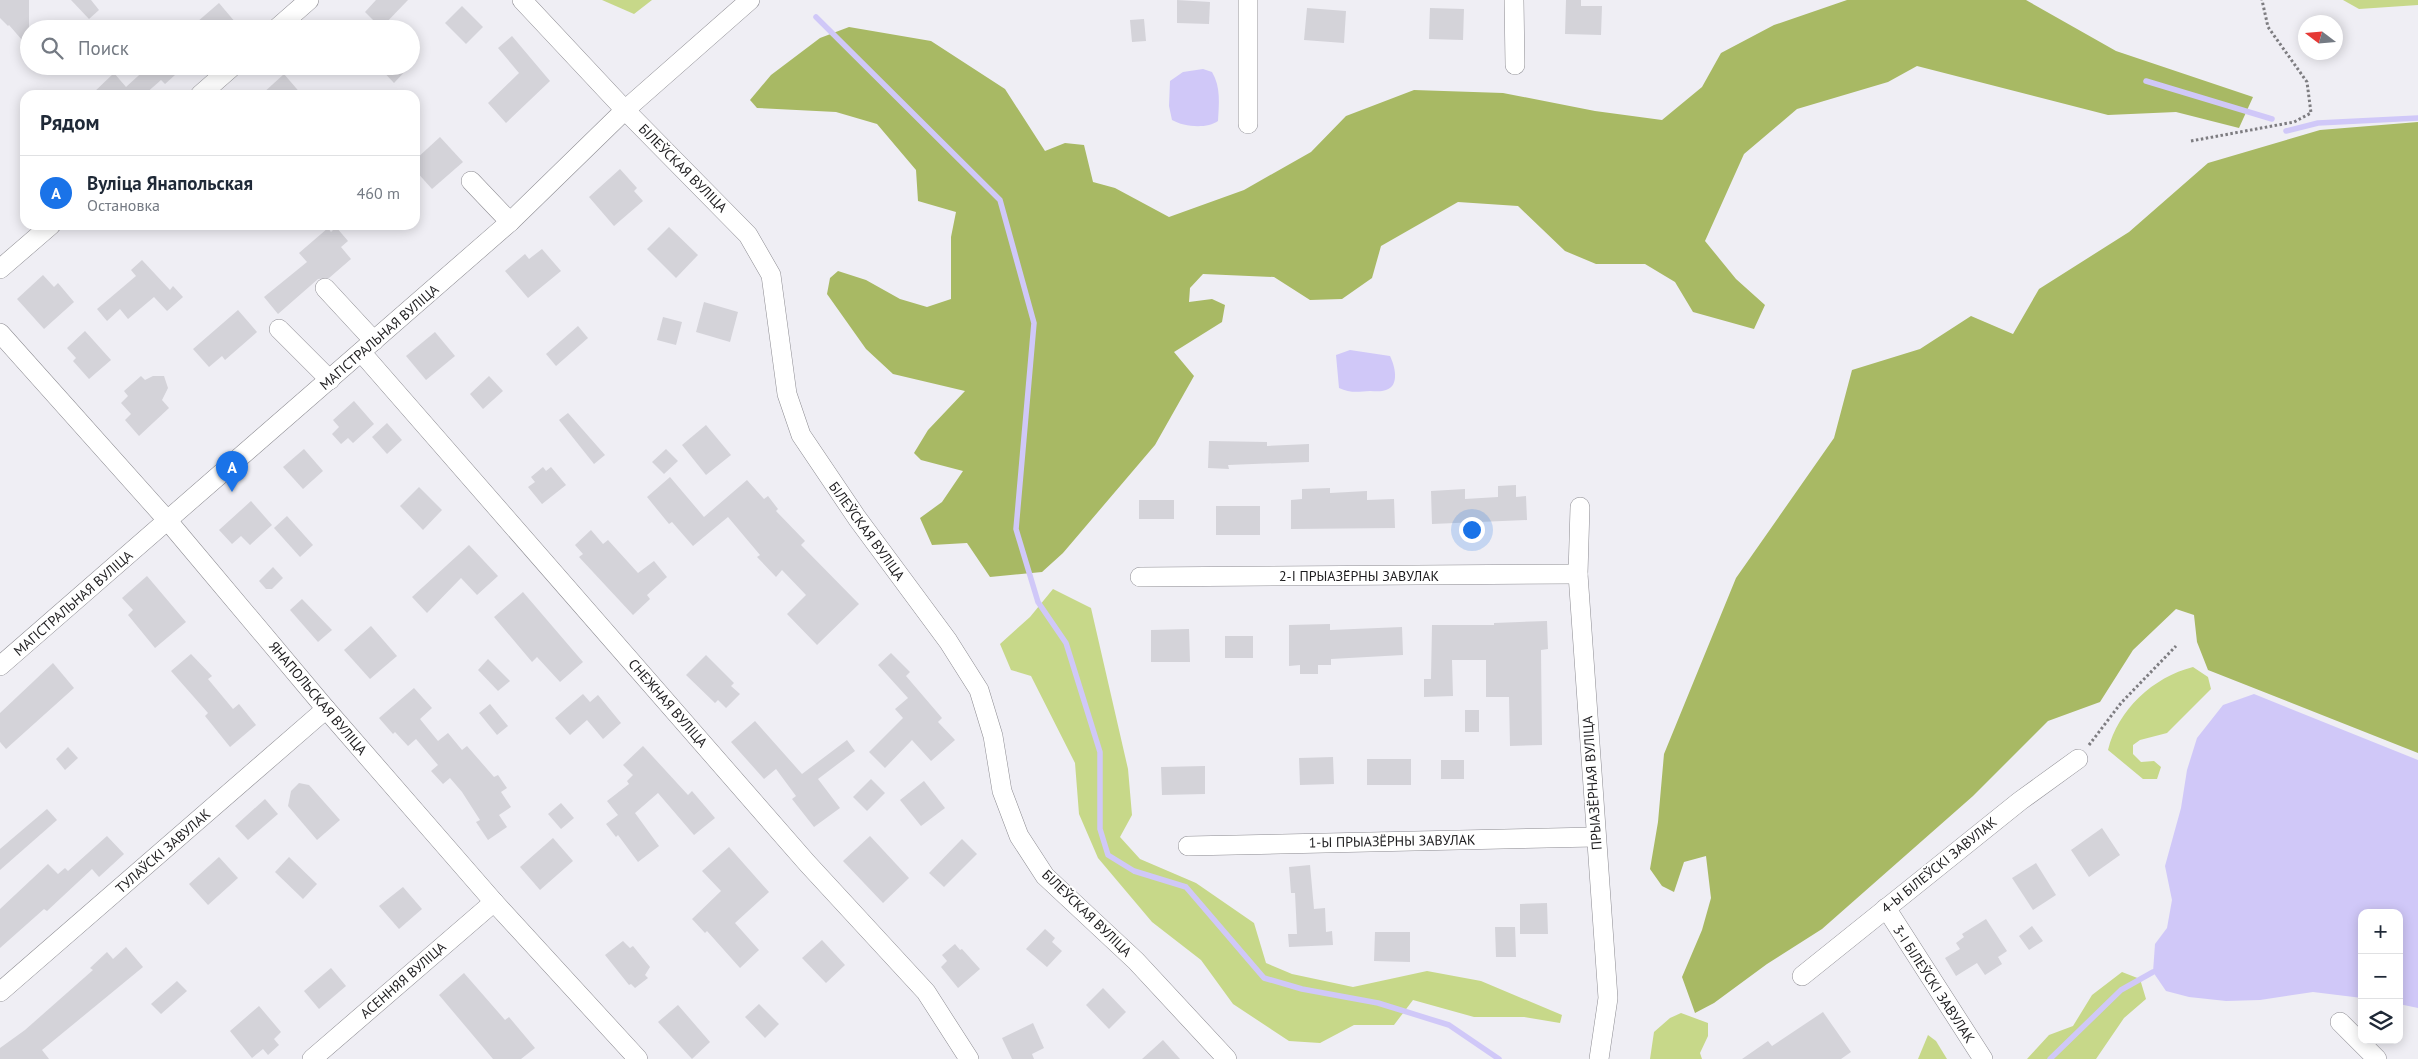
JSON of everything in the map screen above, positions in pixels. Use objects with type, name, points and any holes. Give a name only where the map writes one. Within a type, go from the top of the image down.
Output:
[{"type":"street","points":[[286,20],[309,0]]},
{"type":"street","name":"БІЛЕЎСКАЯ ВУЛІЦА","points":[[522,0],[625,110],[748,235],[771,275],[787,394],[800,435],[857,518],[948,641],[979,690],[993,736],[1002,791],[1019,836],[1045,876],[1136,960],[1227,1059]]},
{"type":"street","name":"МАГІСТРАЛЬНАЯ ВУЛІЦА","points":[[0,666],[510,222],[625,110],[750,0]]},
{"type":"street","points":[[1248,0],[1248,124]]},
{"type":"street","points":[[1514,0],[1515,65]]},
{"type":"street","points":[[206,90],[223,75]]},
{"type":"street","points":[[472,181],[510,222]]},
{"type":"street","points":[[0,269],[45,230]]},
{"type":"street","name":"СНЕЖНАЯ ВУЛІЦА","points":[[325,288],[367,347],[807,863],[926,992],[969,1059]]},
{"type":"street","points":[[279,329],[330,380]]},
{"type":"street","name":"ЯНАПОЛЬСКАЯ ВУЛІЦА","points":[[0,333],[168,520],[326,709],[494,902],[638,1059]]},
{"type":"street","name":"ПРЫАЗЁРНАЯ ВУЛІЦА","points":[[1580,507],[1578,574],[1595,837],[1608,998],[1600,1059]]},
{"type":"street","name":"2-І ПРЫАЗЁРНЫ ЗАВУЛАК","points":[[1140,577],[1578,574]]},
{"type":"street","name":"ТУЛАЎСКІ ЗАВУЛАК","points":[[0,992],[326,709]]},
{"type":"street","name":"4-Ы БІЛЕЎСКІ ЗАВУЛАК","points":[[1802,976],[1854,932],[2020,801],[2078,759]]},
{"type":"street","name":"1-Ы ПРЫАЗЁРНЫ ЗАВУЛАК","points":[[1188,846],[1595,837]]},
{"type":"street","name":"АСЕННЯЯ ВУЛІЦА","points":[[312,1059],[494,902]]},
{"type":"street","name":"3-І БІЛЕЎСКІ ЗАВУЛАК","points":[[1886,908],[1983,1059]]},
{"type":"street","points":[[2340,1022],[2377,1059]]},
{"type":"path","points":[[2191,141],[2294,122],[2312,113],[2307,82],[2268,28],[2262,0]]},
{"type":"path","points":[[2078,759],[2121,703],[2176,646]]},
{"type":"green space","points":[[602,0],[652,0],[634,14]]},
{"type":"green space","points":[[1847,0],[2026,0],[2116,51],[2253,97],[2239,128],[2176,112],[2108,115],[1917,66],[1888,82],[1797,109],[1744,154],[1705,241],[1736,279],[1765,305],[1754,329],[1693,312],[1675,282],[1645,264],[1596,264],[1565,251],[1518,206],[1458,202],[1381,246],[1372,278],[1342,299],[1310,300],[1274,277],[1203,274],[1190,288],[1189,302],[1212,299],[1225,305],[1222,322],[1174,352],[1194,376],[1155,445],[1063,553],[1042,572],[990,577],[967,543],[932,545],[920,518],[942,502],[963,471],[921,460],[914,453],[928,430],[965,391],[893,374],[866,349],[827,294],[830,278],[838,271],[866,280],[900,299],[927,307],[951,299],[951,237],[956,212],[918,201],[916,170],[877,124],[836,112],[757,108],[750,100],[771,75],[820,38],[849,27],[931,41],[1005,89],[1045,151],[1065,143],[1084,145],[1093,182],[1115,188],[1169,217],[1244,190],[1311,152],[1346,116],[1414,90],[1503,93],[1595,111],[1662,120],[1702,87],[1721,53],[1774,25]]},
{"type":"green space","points":[[2343,0],[2418,0],[2418,5],[2359,9]]},
{"type":"green space","points":[[2418,122],[2418,753],[2208,670],[2197,642],[2194,615],[2176,609],[2133,650],[2100,702],[2048,721],[1973,796],[1822,929],[1767,964],[1714,1003],[1695,1013],[1682,977],[1702,930],[1711,898],[1706,856],[1684,862],[1674,892],[1662,886],[1650,869],[1658,822],[1664,754],[1736,578],[1834,438],[1852,370],[1920,349],[1971,316],[2013,334],[2039,289],[2129,232],[2208,163],[2320,130]]},
{"type":"green space","points":[[1053,589],[1091,608],[1128,769],[1132,815],[1120,837],[1140,859],[1196,883],[1254,923],[1266,963],[1292,974],[1353,987],[1427,971],[1481,981],[1562,1015],[1560,1023],[1524,1017],[1474,1017],[1413,1000],[1394,1025],[1354,1025],[1320,1043],[1289,1041],[1233,1004],[1201,960],[1152,922],[1098,858],[1079,814],[1075,763],[1031,676],[1011,670],[1000,644],[1030,617]]},
{"type":"green space","points":[[2193,667],[2208,677],[2211,689],[2167,733],[2140,740],[2133,745],[2133,754],[2141,762],[2154,761],[2161,767],[2157,779],[2143,779],[2108,750],[2113,735],[2120,722],[2139,697],[2164,679]]},
{"type":"green space","points":[[2122,972],[2140,979],[2146,999],[2124,1018],[2096,1059],[2027,1059],[2049,1035],[2073,1026],[2092,995]]},
{"type":"green space","points":[[1681,1013],[1708,1023],[1708,1036],[1700,1053],[1702,1059],[1650,1059],[1654,1032],[1670,1018]]},
{"type":"green space","points":[[1928,1035],[1936,1041],[1947,1059],[1918,1059]]},
{"type":"shaded area","points":[[1203,69],[1212,72],[1217,84],[1219,96],[1218,121],[1213,124],[1195,126],[1172,120],[1169,106],[1170,81],[1183,72]]},
{"type":"shaded area","points":[[1350,350],[1390,356],[1395,380],[1390,388],[1382,391],[1358,392],[1339,388],[1336,355]]},
{"type":"shaded area","points":[[2254,694],[2418,760],[2418,1008],[2403,1005],[2403,909],[2358,909],[2358,998],[2313,992],[2260,1000],[2226,1001],[2189,997],[2166,991],[2153,972],[2155,944],[2167,928],[2172,900],[2165,866],[2181,808],[2187,770],[2197,738],[2223,705]]},
{"type":"building","points":[[0,0],[29,0],[29,20],[20,20],[20,38],[0,18]]},
{"type":"building","points":[[71,0],[91,0],[99,10],[89,19]]},
{"type":"building","points":[[376,0],[408,0],[389,20],[373,20],[365,12]]},
{"type":"building","points":[[1177,0],[1210,2],[1209,24],[1177,23]]},
{"type":"building","points":[[1566,0],[1581,0],[1581,6],[1602,6],[1601,35],[1565,34]]},
{"type":"building","points":[[219,3],[233,20],[199,20]]},
{"type":"building","points":[[462,6],[483,27],[466,44],[445,23]]},
{"type":"building","points":[[1307,8],[1346,11],[1344,43],[1304,40]]},
{"type":"building","points":[[1430,8],[1464,9],[1463,40],[1429,39]]},
{"type":"building","points":[[1144,19],[1146,41],[1132,42],[1130,20]]},
{"type":"building","points":[[512,36],[550,81],[506,123],[488,103],[519,73],[498,48]]},
{"type":"building","points":[[112,75],[116,75],[126,87],[139,75],[175,75],[165,84],[161,80],[150,90],[96,90]]},
{"type":"building","points":[[285,75],[298,90],[266,90]]},
{"type":"building","points":[[386,75],[402,75],[394,83]]},
{"type":"building","points":[[440,137],[463,162],[432,189],[420,176],[420,155]]},
{"type":"building","points":[[620,169],[637,188],[634,191],[643,201],[614,226],[589,197]]},
{"type":"building","points":[[669,227],[698,255],[676,278],[647,249]]},
{"type":"building","points":[[326,230],[331,232],[339,230],[348,241],[341,247],[351,259],[329,278],[318,279],[278,314],[264,297],[307,262],[299,253]]},
{"type":"building","points":[[542,249],[561,271],[528,298],[505,271],[525,254],[529,259]]},
{"type":"building","points":[[142,260],[170,290],[173,286],[183,297],[167,311],[154,297],[128,319],[120,309],[107,321],[97,309],[136,276],[131,270]]},
{"type":"building","points":[[43,275],[54,287],[58,283],[74,302],[44,329],[17,299]]},
{"type":"building","points":[[704,302],[738,312],[730,342],[696,332]]},
{"type":"building","points":[[238,310],[257,332],[225,360],[222,356],[209,367],[193,349]]},
{"type":"building","points":[[663,317],[682,322],[676,345],[657,340]]},
{"type":"building","points":[[578,326],[588,338],[556,366],[546,354]]},
{"type":"building","points":[[85,331],[111,360],[89,379],[73,361],[76,358],[67,348]]},
{"type":"building","points":[[435,332],[455,356],[426,380],[406,356]]},
{"type":"building","points":[[141,376],[145,380],[153,376],[164,376],[168,388],[162,400],[169,408],[139,436],[125,420],[131,414],[121,403],[128,396],[124,391]]},
{"type":"building","points":[[489,376],[503,391],[483,409],[470,394]]},
{"type":"building","points":[[354,401],[374,424],[353,443],[348,438],[341,444],[332,434],[339,427],[333,420]]},
{"type":"building","points":[[568,413],[605,455],[594,464],[559,420]]},
{"type":"building","points":[[387,423],[402,440],[387,454],[372,437]]},
{"type":"building","points":[[706,425],[731,455],[706,475],[682,445]]},
{"type":"building","points":[[1209,441],[1267,442],[1267,446],[1309,444],[1309,462],[1228,465],[1229,469],[1208,468]]},
{"type":"building","points":[[304,449],[323,471],[303,489],[283,467]]},
{"type":"building","points":[[666,449],[678,461],[664,474],[652,462]]},
{"type":"building","points":[[543,467],[546,471],[551,467],[566,485],[542,504],[528,487],[535,482],[531,477]]},
{"type":"building","points":[[670,477],[704,517],[747,480],[764,499],[768,496],[778,509],[776,511],[805,541],[801,545],[859,604],[817,645],[787,614],[806,595],[782,570],[776,577],[757,557],[760,555],[728,517],[693,546],[672,522],[669,524],[647,497]]},
{"type":"building","points":[[1516,485],[1516,497],[1526,496],[1527,520],[1432,524],[1431,491],[1465,489],[1465,499],[1498,497],[1498,486]]},
{"type":"building","points":[[419,487],[442,510],[423,530],[400,506]]},
{"type":"building","points":[[1330,488],[1330,493],[1367,491],[1367,500],[1394,499],[1395,528],[1291,529],[1291,500],[1302,499],[1302,489]]},
{"type":"building","points":[[1139,500],[1174,500],[1174,519],[1139,519]]},
{"type":"building","points":[[251,501],[272,525],[250,545],[241,536],[232,544],[219,530]]},
{"type":"building","points":[[1216,506],[1260,506],[1260,535],[1216,535]]},
{"type":"building","points":[[287,516],[313,545],[300,557],[274,528]]},
{"type":"building","points":[[591,530],[603,544],[608,540],[638,573],[654,561],[667,577],[647,595],[650,599],[633,615],[579,557],[583,554],[575,545]]},
{"type":"building","points":[[469,545],[498,576],[477,595],[461,578],[427,613],[412,597]]},
{"type":"building","points":[[273,567],[283,578],[272,589],[266,589],[259,581]]},
{"type":"building","points":[[147,576],[186,622],[155,648],[128,615],[133,610],[122,598]]},
{"type":"building","points":[[523,592],[583,662],[560,682],[537,657],[532,662],[494,617]]},
{"type":"building","points":[[302,599],[332,630],[318,642],[290,610]]},
{"type":"building","points":[[1547,621],[1548,649],[1541,650],[1542,745],[1510,746],[1509,697],[1486,697],[1486,660],[1452,660],[1453,696],[1424,697],[1424,679],[1431,679],[1432,625],[1494,625],[1494,623]]},
{"type":"building","points":[[1330,624],[1330,630],[1402,627],[1403,655],[1331,659],[1331,665],[1318,665],[1318,674],[1300,674],[1300,665],[1289,666],[1289,625]]},
{"type":"building","points":[[371,626],[397,656],[370,679],[344,650]]},
{"type":"building","points":[[1189,629],[1190,662],[1151,662],[1151,630]]},
{"type":"building","points":[[1225,636],[1253,636],[1253,658],[1225,658]]},
{"type":"building","points":[[891,653],[910,672],[906,676],[942,718],[938,722],[955,740],[931,761],[912,740],[885,768],[869,752],[903,718],[895,709],[908,698],[878,665]]},
{"type":"building","points":[[191,654],[212,676],[208,679],[233,709],[239,704],[256,725],[230,747],[205,716],[208,713],[171,671]]},
{"type":"building","points":[[706,655],[734,683],[731,686],[740,694],[726,708],[718,700],[715,703],[686,675]]},
{"type":"building","points":[[488,659],[510,681],[498,691],[478,670]]},
{"type":"building","points":[[53,663],[74,688],[6,749],[0,742],[0,713]]},
{"type":"building","points":[[414,688],[432,708],[420,719],[438,741],[448,733],[462,750],[467,746],[494,777],[498,775],[507,788],[501,792],[511,807],[499,815],[507,827],[488,840],[476,822],[480,820],[462,792],[450,778],[443,784],[431,771],[438,765],[416,739],[408,746],[395,732],[393,734],[379,718]]},
{"type":"building","points":[[583,694],[590,702],[598,695],[621,723],[603,739],[587,720],[570,735],[555,718]]},
{"type":"building","points":[[490,704],[508,726],[497,735],[479,713]]},
{"type":"building","points":[[1465,710],[1479,710],[1479,732],[1465,732]]},
{"type":"building","points":[[755,721],[802,774],[847,740],[855,751],[818,779],[840,808],[814,827],[792,799],[796,796],[776,769],[764,779],[731,742]]},
{"type":"building","points":[[643,746],[688,795],[692,791],[715,818],[694,835],[658,793],[635,813],[659,846],[638,862],[618,835],[616,837],[606,824],[618,815],[607,801],[629,784],[627,781],[633,775],[623,765]]},
{"type":"building","points":[[68,747],[78,758],[65,770],[56,759]]},
{"type":"building","points":[[1333,757],[1334,784],[1300,785],[1299,758]]},
{"type":"building","points":[[1367,759],[1411,759],[1411,785],[1367,785]]},
{"type":"building","points":[[1441,760],[1464,760],[1464,779],[1441,779]]},
{"type":"building","points":[[1205,766],[1205,794],[1162,795],[1161,767]]},
{"type":"building","points":[[871,779],[885,793],[867,811],[853,797]]},
{"type":"building","points":[[924,781],[945,808],[921,826],[900,800]]},
{"type":"building","points":[[299,783],[309,785],[340,820],[317,840],[288,806],[291,791]]},
{"type":"building","points":[[265,799],[278,814],[248,840],[235,826]]},
{"type":"building","points":[[561,803],[574,818],[561,829],[548,814]]},
{"type":"building","points":[[47,809],[57,820],[0,870],[0,849]]},
{"type":"building","points":[[2102,828],[2120,855],[2089,877],[2071,850]]},
{"type":"building","points":[[107,836],[124,854],[99,877],[92,869],[47,911],[44,909],[0,948],[0,909],[48,864],[58,874],[65,868],[68,871]]},
{"type":"building","points":[[870,836],[909,878],[883,903],[843,861]]},
{"type":"building","points":[[553,838],[573,861],[540,890],[520,867]]},
{"type":"building","points":[[962,839],[977,854],[944,887],[929,873]]},
{"type":"building","points":[[729,847],[769,892],[735,923],[759,950],[740,968],[707,931],[705,933],[692,919],[721,891],[702,871]]},
{"type":"building","points":[[219,857],[238,878],[208,905],[189,884]]},
{"type":"building","points":[[289,857],[317,884],[303,899],[275,872]]},
{"type":"building","points":[[2036,863],[2056,895],[2033,910],[2012,878]]},
{"type":"building","points":[[1310,865],[1314,909],[1325,908],[1326,932],[1332,931],[1333,945],[1289,947],[1288,934],[1297,934],[1295,893],[1291,893],[1289,867]]},
{"type":"building","points":[[403,887],[422,909],[399,929],[379,906]]},
{"type":"building","points":[[1547,903],[1548,934],[1520,934],[1520,904]]},
{"type":"building","points":[[1986,919],[2007,951],[1998,957],[2002,964],[1985,975],[1977,963],[1956,976],[1945,958],[1960,949],[1956,943],[1964,937],[1962,934]]},
{"type":"building","points":[[2032,926],[2043,941],[2029,950],[2019,936]]},
{"type":"building","points":[[1495,927],[1515,927],[1516,957],[1496,957]]},
{"type":"building","points":[[1045,929],[1055,938],[1052,942],[1062,951],[1047,967],[1026,949]]},
{"type":"building","points":[[1375,932],[1410,932],[1410,962],[1374,961]]},
{"type":"building","points":[[822,940],[845,965],[826,983],[802,958]]},
{"type":"building","points":[[623,941],[630,948],[633,946],[650,967],[645,975],[648,978],[635,988],[631,984],[629,985],[605,955]]},
{"type":"building","points":[[955,944],[980,969],[958,988],[941,967],[947,961],[942,955]]},
{"type":"building","points":[[126,947],[143,967],[42,1050],[49,1059],[0,1059],[0,1048],[25,1030],[93,970],[90,968],[107,952],[113,959]]},
{"type":"building","points":[[331,968],[346,986],[319,1009],[304,991]]},
{"type":"building","points":[[464,973],[505,1020],[509,1017],[535,1048],[521,1059],[493,1059],[439,995]]},
{"type":"building","points":[[177,981],[187,991],[161,1014],[151,1004]]},
{"type":"building","points":[[1103,988],[1126,1012],[1109,1029],[1086,1005]]},
{"type":"building","points":[[759,1004],[779,1024],[765,1038],[745,1017]]},
{"type":"building","points":[[678,1005],[710,1042],[692,1059],[658,1022]]},
{"type":"building","points":[[259,1006],[281,1032],[274,1039],[279,1045],[268,1055],[263,1049],[252,1058],[230,1031]]},
{"type":"building","points":[[1823,1012],[1851,1052],[1841,1059],[1742,1059],[1768,1041],[1772,1046]]},
{"type":"building","points":[[1033,1023],[1044,1048],[1032,1054],[1034,1059],[1012,1059],[1002,1038]]},
{"type":"building","points":[[1163,1040],[1180,1059],[1142,1059]]},
{"type":"waterway","points":[[816,17],[1000,200],[1034,323],[1016,529],[1038,602],[1066,643],[1100,752],[1100,829],[1108,855],[1134,871],[1186,887],[1264,978],[1302,989],[1378,1003],[1449,1025],[1499,1059]]},
{"type":"waterway","points":[[2146,81],[2272,119]]},
{"type":"waterway","points":[[2286,131],[2318,123],[2418,118]]},
{"type":"waterway","points":[[2050,1059],[2121,990],[2153,972]]},
{"type":"place","name":"Вуліца Янапольская","points":[[232,492]]}]
